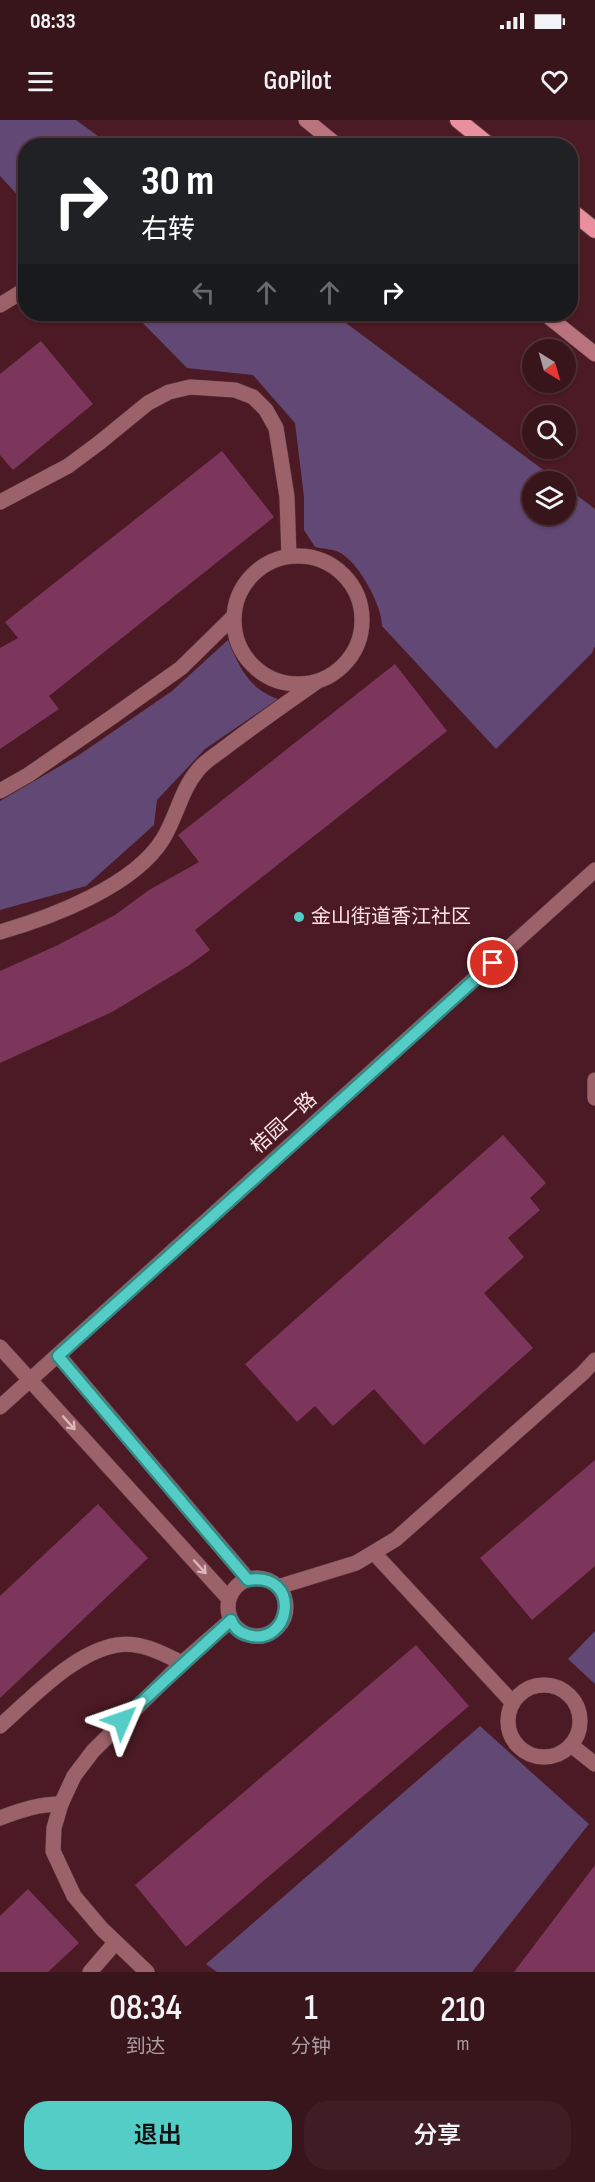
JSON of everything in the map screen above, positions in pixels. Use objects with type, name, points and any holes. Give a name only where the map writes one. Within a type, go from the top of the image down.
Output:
[{"type":"highway","points":[[458,120],[480,138]]},
{"type":"highway","points":[[578,216],[595,230]]},
{"type":"main road","points":[[306,120],[328,138]]},
{"type":"main road","points":[[554,321],[595,354]]},
{"type":"street","points":[[0,305],[18,294]]},
{"type":"street","points":[[0,502],[68,466],[148,402],[168,392],[190,387],[235,390],[253,397],[266,410],[276,428],[287,497],[289,556]]},
{"type":"street","points":[[0,932],[67,909],[127,875],[146,860],[163,840],[176,817],[185,789],[199,768],[315,683],[335,674],[351,658],[360,639],[363,617],[359,597],[348,578],[331,564],[310,557],[289,556],[269,564],[251,577],[239,594],[234,616],[236,636],[243,655],[257,670],[275,681],[295,685],[315,683]]},
{"type":"street","points":[[0,791],[28,775],[181,668],[234,616]]},
{"type":"street","name":"桔园一路","points":[[0,1407],[595,870]]},
{"type":"street","points":[[595,1080],[595,1098]]},
{"type":"street","points":[[0,1347],[229,1599]]},
{"type":"street","points":[[58,1356],[248,1580]]},
{"type":"street","points":[[278,1587],[356,1563],[396,1539],[595,1360]]},
{"type":"street","points":[[374,1553],[513,1703]]},
{"type":"street","points":[[248,1580],[266,1580],[278,1587],[285,1600],[286,1609],[278,1627],[270,1633],[250,1636],[233,1626],[227,1608],[233,1590],[248,1580]]},
{"type":"street","points":[[147,1972],[115,1943],[74,1896],[53,1851],[54,1828],[61,1804],[74,1776],[93,1751],[182,1664],[231,1620]]},
{"type":"street","points":[[0,1726],[67,1668],[96,1652],[117,1645],[137,1646],[157,1650],[182,1664]]},
{"type":"street","points":[[536,1687],[554,1688],[565,1692],[573,1701],[578,1712],[577,1735],[571,1745],[550,1756],[538,1757],[518,1747],[508,1726],[508,1714],[513,1703],[520,1694],[536,1687]]},
{"type":"street","points":[[571,1745],[595,1764]]},
{"type":"street","points":[[0,1818],[23,1808],[61,1804]]},
{"type":"street","points":[[90,1972],[115,1943]]},
{"type":"shaded area","points":[[0,120],[76,120],[100,138],[18,138],[18,195],[0,176]]},
{"type":"shaded area","points":[[141,321],[343,321],[522,454],[522,459],[528,459],[545,471],[522,471],[522,525],[576,525],[576,495],[595,509],[595,646],[592,653],[496,749],[382,626],[374,597],[363,576],[349,559],[339,552],[315,547],[304,530],[304,497],[295,423],[253,375],[187,368]]},
{"type":"shaded area","points":[[228,640],[246,676],[268,695],[278,699],[205,749],[157,800],[154,825],[86,886],[0,910],[0,801],[79,755],[172,691]]},
{"type":"shaded area","points":[[595,1631],[595,1684],[568,1659]]},
{"type":"shaded area","points":[[480,1726],[589,1824],[472,1972],[217,1972],[206,1964]]},
{"type":"building","points":[[41,341],[93,404],[13,470],[0,455],[0,374]]},
{"type":"building","points":[[222,451],[274,517],[49,696],[59,709],[0,749],[0,648],[18,638],[5,622]]},
{"type":"building","points":[[395,664],[447,731],[195,930],[210,950],[112,1012],[0,1063],[0,971],[58,945],[115,915],[149,890],[199,862],[178,835]]},
{"type":"building","points":[[503,1135],[546,1183],[530,1198],[540,1210],[508,1238],[524,1257],[484,1293],[533,1348],[424,1445],[374,1389],[333,1426],[315,1406],[297,1422],[245,1364]]},
{"type":"building","points":[[595,1460],[595,1566],[532,1620],[480,1558]]},
{"type":"building","points":[[98,1504],[148,1558],[0,1698],[0,1596]]},
{"type":"building","points":[[416,1645],[469,1706],[186,1947],[135,1885]]},
{"type":"building","points":[[595,1865],[595,1972],[514,1972]]},
{"type":"building","points":[[28,1889],[79,1943],[48,1972],[0,1972],[0,1916]]},
{"type":"place","name":"金山街道香江社区","points":[[299,917]]},
{"type":"route","points":[[122,1720],[231,1620],[233,1626],[250,1636],[270,1633],[283,1619],[286,1609],[285,1600],[275,1584],[257,1578],[248,1580],[58,1356],[493,963]]}]
